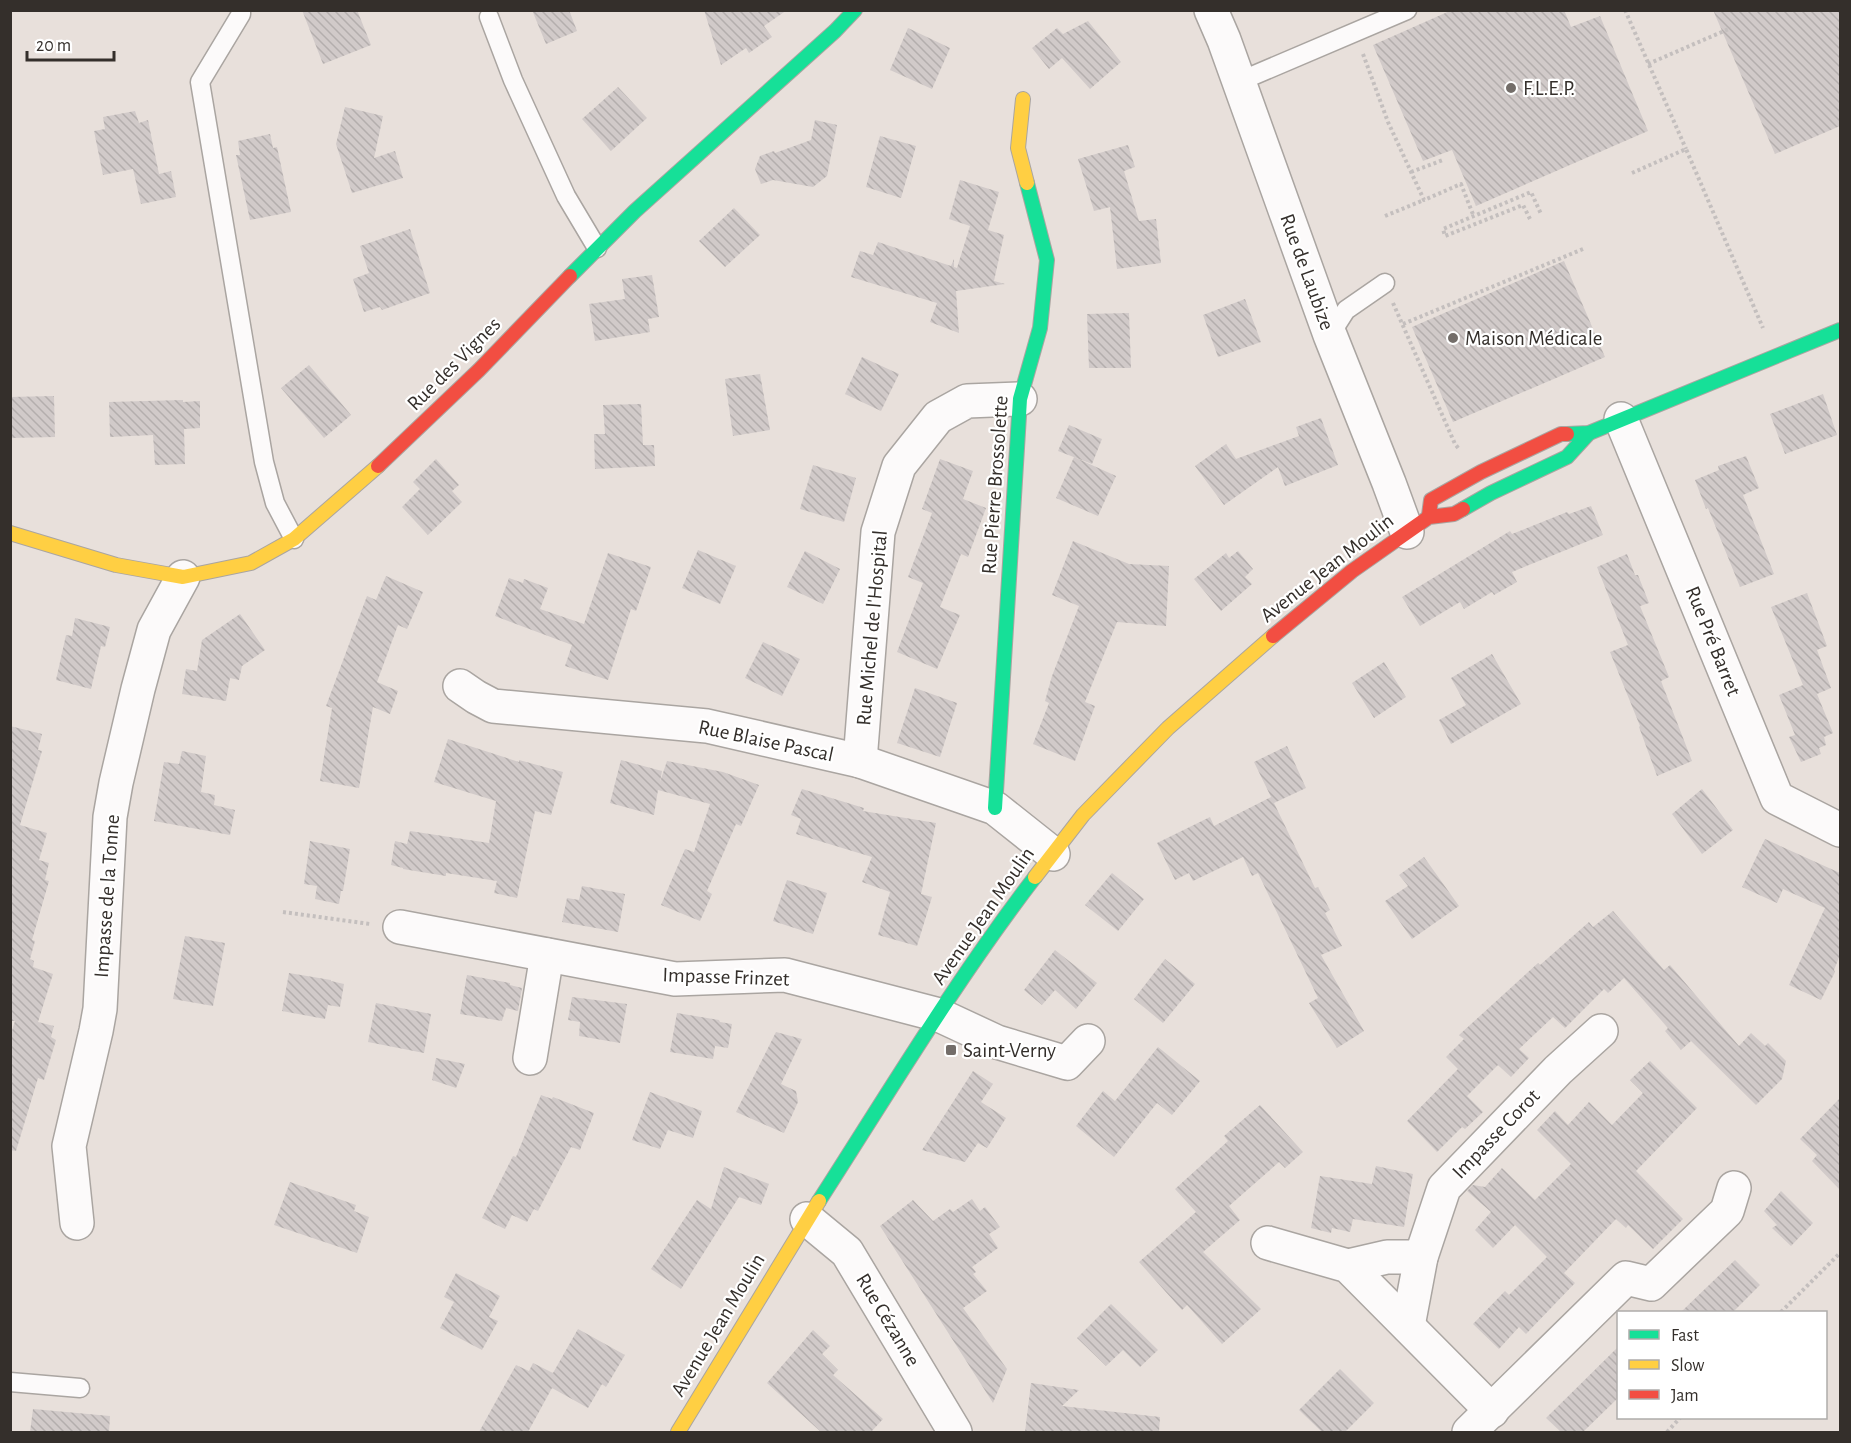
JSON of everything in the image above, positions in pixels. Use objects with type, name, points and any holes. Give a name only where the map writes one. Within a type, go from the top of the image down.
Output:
[{"type":"main road","name":"Rue des Vignes","points":[[10,532],[116,565],[183,577],[251,563],[294,539],[403,443],[479,370],[635,211],[835,31],[855,10]]},
{"type":"main road","name":"Rue Pierre Brossolette","points":[[995,808],[1020,399],[1040,328],[1047,260],[1018,148],[1023,99]]},
{"type":"main road","name":"Avenue Jean Moulin","points":[[1418,524],[1431,500],[1481,472],[1561,434],[1588,433],[1840,330]]},
{"type":"main road","name":"Avenue Jean Moulin","points":[[678,1432],[807,1219],[939,1015],[1014,904],[1083,815],[1168,728],[1334,586],[1418,524],[1454,514],[1567,457],[1588,433]]},
{"type":"street","name":"Rue de Laubize","points":[[1211,10],[1224,40],[1330,335],[1389,483],[1418,524]]},
{"type":"street","name":"Rue Michel de l'Hospital","points":[[860,761],[878,532],[900,466],[938,417],[967,401],[1020,399]]},
{"type":"street","name":"Rue Pré Barret","points":[[1621,419],[1777,798],[1840,830]]},
{"type":"street","name":"Impasse de la Tonne","points":[[77,1223],[69,1146],[99,1009],[110,817],[138,689],[154,630],[183,577]]},
{"type":"street","name":"Rue Blaise Pascal","points":[[460,686],[493,706],[707,726],[860,761],[995,808],[1053,854]]},
{"type":"street","name":"Impasse Frinzet","points":[[400,927],[675,979],[785,975],[939,1015],[997,1042],[1067,1063],[1088,1041]]},
{"type":"street","points":[[530,1058],[547,955]]},
{"type":"street","name":"Impasse Corot","points":[[1408,1326],[1421,1257],[1444,1188],[1558,1070],[1601,1031]]},
{"type":"street","points":[[1268,1243],[1348,1266],[1408,1326],[1481,1422],[1626,1278],[1651,1284],[1727,1211],[1734,1188]]},
{"type":"street","name":"Rue Cézanne","points":[[807,1219],[847,1252],[955,1432]]},
{"type":"street","points":[[1348,1266],[1387,1257],[1421,1257]]},
{"type":"lane","points":[[241,10],[241,14],[200,82],[264,462],[275,503],[294,539]]},
{"type":"lane","points":[[1238,82],[1407,10]]},
{"type":"lane","points":[[489,17],[513,81],[566,196],[597,248]]},
{"type":"lane","points":[[1330,335],[1346,310],[1385,283]]},
{"type":"lane","points":[[10,1382],[80,1388]]},
{"type":"path","points":[[1625,10],[1775,356]]},
{"type":"path","points":[[1648,64],[1731,28]]},
{"type":"path","points":[[1363,54],[1388,122],[1424,200]]},
{"type":"path","points":[[1632,173],[1686,149]]},
{"type":"path","points":[[1411,172],[1443,159]]},
{"type":"path","points":[[1385,216],[1461,184],[1474,216]]},
{"type":"path","points":[[1530,219],[1523,205],[1445,236],[1443,229],[1531,192],[1541,214]]},
{"type":"path","points":[[1402,324],[1583,249]]},
{"type":"path","points":[[1385,283],[1455,444],[1481,472]]},
{"type":"path","points":[[283,912],[400,927]]},
{"type":"path","points":[[1782,1311],[1840,1253]]},
{"type":"path","points":[[1667,1432],[1679,1419]]},
{"type":"building","points":[[302,10],[357,10],[371,45],[323,64]]},
{"type":"building","points":[[532,10],[569,10],[577,31],[546,44]]},
{"type":"building","points":[[704,10],[787,10],[764,26],[772,37],[749,53],[746,48],[721,65]]},
{"type":"building","name":"F.L.E.P.","points":[[1452,10],[1564,10],[1571,27],[1600,16],[1648,131],[1476,206],[1452,150],[1423,161],[1373,45]]},
{"type":"building","points":[[1713,10],[1840,10],[1840,126],[1775,154]]},
{"type":"building","points":[[1088,21],[1121,62],[1090,89],[1062,58],[1049,69],[1032,48],[1057,28],[1063,34]]},
{"type":"building","points":[[908,28],[950,48],[932,89],[890,70]]},
{"type":"building","points":[[618,87],[647,118],[611,151],[582,119]]},
{"type":"building","points":[[345,107],[383,116],[374,158],[395,151],[403,178],[352,193],[336,144]]},
{"type":"building","points":[[135,111],[139,123],[148,120],[159,174],[171,171],[176,197],[141,204],[133,169],[103,175],[94,131],[105,129],[103,117]]},
{"type":"building","points":[[815,120],[837,125],[827,176],[813,187],[773,180],[761,184],[755,169],[760,156],[811,140]]},
{"type":"building","points":[[270,134],[273,148],[277,147],[291,212],[250,220],[236,155],[240,155],[238,141]]},
{"type":"building","points":[[880,136],[916,146],[901,198],[866,187]]},
{"type":"building","points":[[1128,145],[1135,167],[1124,171],[1139,221],[1156,219],[1161,263],[1117,269],[1110,207],[1094,211],[1078,159]]},
{"type":"building","points":[[960,180],[999,192],[988,230],[1004,235],[994,281],[1005,284],[956,291],[959,333],[930,322],[937,303],[851,277],[860,251],[873,255],[878,242],[951,266],[954,259],[954,267],[957,268],[970,226],[949,219]]},
{"type":"building","points":[[734,208],[760,235],[725,267],[699,241]]},
{"type":"building","points":[[410,229],[430,293],[382,310],[380,307],[364,312],[353,279],[369,273],[360,246]]},
{"type":"building","name":"Maison Médicale","points":[[1564,261],[1605,357],[1453,422],[1412,327]]},
{"type":"building","points":[[652,275],[659,317],[648,319],[650,332],[595,341],[589,304],[625,299],[622,279]]},
{"type":"building","points":[[1245,299],[1261,342],[1218,357],[1203,315]]},
{"type":"building","points":[[1129,313],[1131,368],[1089,368],[1087,314]]},
{"type":"building","points":[[862,357],[899,374],[881,411],[845,394]]},
{"type":"building","points":[[309,365],[351,415],[324,438],[281,388]]},
{"type":"building","points":[[760,374],[770,430],[733,436],[725,379]]},
{"type":"building","points":[[1823,394],[1837,435],[1785,454],[1770,414]]},
{"type":"building","points":[[54,396],[55,437],[10,438],[10,397]]},
{"type":"building","points":[[183,400],[183,402],[200,401],[200,428],[184,429],[185,464],[155,465],[153,435],[110,437],[109,402]]},
{"type":"building","points":[[641,404],[643,445],[654,445],[655,466],[595,469],[594,434],[605,434],[603,405]]},
{"type":"building","points":[[1321,418],[1338,465],[1285,486],[1278,467],[1224,505],[1195,466],[1226,444],[1236,459],[1299,436],[1296,427]]},
{"type":"building","points":[[1069,425],[1102,439],[1092,464],[1058,451]]},
{"type":"building","points":[[1746,456],[1759,488],[1743,495],[1774,574],[1740,587],[1695,480],[1719,470],[1718,466]]},
{"type":"building","points":[[1074,457],[1116,476],[1098,516],[1056,498]]},
{"type":"building","points":[[436,459],[459,485],[452,491],[462,502],[428,535],[402,507],[420,489],[413,482]]},
{"type":"building","points":[[940,459],[973,471],[963,499],[986,508],[968,557],[961,554],[940,607],[960,615],[937,669],[897,652],[923,583],[908,577],[932,513],[922,509]]},
{"type":"building","points":[[813,465],[856,478],[844,522],[800,509]]},
{"type":"building","points":[[1591,506],[1603,535],[1512,572],[1517,582],[1494,595],[1492,592],[1464,609],[1460,602],[1420,626],[1402,597],[1510,531],[1512,534],[1567,512],[1569,514]]},
{"type":"building","points":[[1073,541],[1129,564],[1169,566],[1166,626],[1117,622],[1085,702],[1095,706],[1075,761],[1033,744],[1049,703],[1045,701],[1052,676],[1079,606],[1052,595]]},
{"type":"building","points":[[698,550],[736,566],[720,604],[682,588]]},
{"type":"building","points":[[805,551],[840,569],[823,604],[787,587]]},
{"type":"building","points":[[1238,551],[1253,569],[1245,577],[1252,584],[1221,611],[1194,579],[1226,553],[1229,558]]},
{"type":"building","points":[[608,553],[651,567],[636,611],[631,609],[608,680],[565,666],[572,645],[495,616],[509,578],[523,583],[524,579],[548,588],[540,609],[584,624]]},
{"type":"building","points":[[1627,554],[1649,603],[1640,606],[1669,677],[1661,681],[1692,761],[1657,776],[1640,726],[1610,652],[1628,645],[1597,567]]},
{"type":"building","points":[[386,576],[423,592],[407,629],[398,625],[377,682],[398,691],[390,714],[373,707],[359,788],[320,781],[332,708],[326,706],[367,596],[376,600]]},
{"type":"building","points":[[1807,593],[1827,646],[1817,650],[1831,688],[1817,694],[1833,733],[1824,737],[1826,745],[1819,748],[1821,754],[1801,762],[1789,737],[1795,735],[1779,695],[1803,685],[1771,607]]},
{"type":"building","points":[[240,614],[265,650],[242,666],[239,680],[230,678],[226,701],[182,694],[186,669],[197,671],[202,640]]},
{"type":"building","points":[[75,618],[110,627],[105,647],[101,646],[91,689],[56,680],[66,635],[72,636]]},
{"type":"building","points":[[763,642],[800,659],[782,696],[745,678]]},
{"type":"building","points":[[1492,654],[1521,704],[1451,744],[1439,720],[1466,705],[1451,678]]},
{"type":"building","points":[[1384,662],[1406,697],[1374,718],[1352,683]]},
{"type":"building","points":[[915,688],[957,703],[940,757],[897,743]]},
{"type":"building","points":[[10,726],[42,734],[38,750],[42,751],[20,825],[47,833],[39,860],[49,863],[45,880],[49,881],[32,940],[35,941],[30,959],[34,961],[33,967],[53,974],[38,1022],[54,1026],[51,1037],[56,1040],[44,1080],[38,1078],[16,1151],[10,1150],[10,1037],[15,1021],[10,1021]]},
{"type":"building","points":[[448,739],[519,762],[519,760],[563,772],[551,815],[535,811],[517,898],[494,893],[497,881],[446,873],[446,876],[391,865],[395,841],[407,844],[410,831],[489,843],[496,801],[434,782]]},
{"type":"building","points":[[1287,746],[1306,788],[1274,803],[1315,888],[1318,887],[1330,910],[1325,913],[1342,946],[1321,955],[1364,1031],[1337,1048],[1309,1003],[1318,998],[1258,873],[1252,876],[1243,857],[1193,881],[1189,873],[1175,880],[1157,843],[1210,817],[1214,826],[1271,797],[1254,762]]},
{"type":"building","points":[[182,751],[206,756],[201,792],[215,795],[214,805],[235,810],[230,835],[154,821],[164,762],[179,764]]},
{"type":"building","points":[[621,760],[662,771],[660,782],[667,761],[723,772],[759,785],[741,826],[736,824],[707,891],[712,894],[700,921],[661,905],[685,849],[694,852],[710,804],[658,790],[654,815],[610,803]]},
{"type":"building","points":[[802,789],[864,808],[863,811],[936,823],[921,894],[932,897],[917,946],[878,935],[890,892],[862,882],[872,857],[796,834],[801,819],[791,815]]},
{"type":"building","points":[[1702,789],[1733,830],[1702,854],[1672,814]]},
{"type":"building","points":[[1765,839],[1840,873],[1840,955],[1835,972],[1821,1000],[1789,985],[1825,908],[1783,889],[1777,903],[1742,887]]},
{"type":"building","points":[[310,841],[350,849],[339,904],[315,899],[317,886],[304,884]]},
{"type":"building","points":[[1424,857],[1459,906],[1412,939],[1385,901],[1408,886],[1399,875]]},
{"type":"building","points":[[1112,873],[1144,899],[1118,931],[1085,905]]},
{"type":"building","points":[[787,880],[827,893],[813,934],[773,921]]},
{"type":"building","points":[[582,886],[625,894],[618,932],[562,922],[567,898],[579,900]]},
{"type":"building","points":[[1613,911],[1664,970],[1670,965],[1739,1046],[1751,1033],[1765,1046],[1768,1043],[1786,1061],[1782,1079],[1756,1105],[1691,1041],[1681,1050],[1665,1031],[1668,1028],[1624,978],[1608,993],[1604,989],[1565,1028],[1553,1017],[1519,1049],[1529,1058],[1511,1077],[1498,1065],[1467,1096],[1483,1112],[1465,1129],[1462,1127],[1437,1152],[1407,1121],[1458,1069],[1446,1057],[1464,1039],[1459,1035],[1538,963],[1540,965],[1589,922],[1593,927]]},
{"type":"building","points":[[185,936],[225,943],[213,1006],[173,999]]},
{"type":"building","points":[[1055,950],[1097,983],[1076,1009],[1055,990],[1042,1005],[1024,990]]},
{"type":"building","points":[[1165,959],[1195,984],[1163,1023],[1134,999]]},
{"type":"building","points":[[289,973],[344,984],[340,1007],[328,1005],[325,1019],[282,1011]]},
{"type":"building","points":[[467,975],[510,983],[510,985],[522,988],[518,1011],[506,1008],[502,1021],[460,1014]]},
{"type":"building","points":[[572,997],[627,1004],[620,1043],[579,1036],[580,1022],[568,1020]]},
{"type":"building","points":[[376,1003],[431,1014],[424,1053],[368,1042]]},
{"type":"building","points":[[677,1013],[732,1024],[728,1048],[715,1046],[713,1059],[670,1052]]},
{"type":"building","points":[[776,1032],[802,1039],[781,1084],[796,1091],[798,1102],[784,1133],[736,1112]]},
{"type":"building","points":[[1158,1047],[1200,1081],[1172,1115],[1157,1103],[1114,1157],[1076,1126],[1103,1091],[1115,1101]]},
{"type":"building","points":[[436,1058],[465,1064],[456,1088],[432,1080]]},
{"type":"building","points":[[1650,1061],[1697,1108],[1636,1171],[1683,1219],[1653,1249],[1628,1225],[1626,1228],[1616,1219],[1564,1273],[1575,1283],[1526,1334],[1519,1327],[1499,1349],[1473,1324],[1505,1291],[1509,1295],[1547,1257],[1515,1225],[1493,1248],[1475,1230],[1491,1212],[1467,1191],[1473,1185],[1485,1187],[1502,1168],[1535,1200],[1571,1164],[1537,1130],[1555,1111],[1568,1125],[1589,1102],[1612,1125],[1643,1093],[1630,1080]]},
{"type":"building","points":[[973,1071],[993,1084],[981,1102],[1006,1118],[987,1148],[978,1143],[965,1162],[922,1150]]},
{"type":"building","points":[[650,1092],[702,1111],[693,1138],[668,1130],[660,1149],[632,1140]]},
{"type":"building","points":[[541,1095],[552,1099],[553,1097],[594,1113],[580,1150],[571,1147],[538,1211],[534,1209],[527,1222],[512,1215],[505,1229],[482,1218],[513,1156],[516,1157]]},
{"type":"building","points":[[1840,1098],[1840,1190],[1812,1161],[1817,1155],[1800,1139]]},
{"type":"building","points":[[1260,1105],[1303,1152],[1285,1168],[1279,1162],[1229,1206],[1240,1220],[1203,1252],[1261,1309],[1222,1344],[1187,1305],[1182,1310],[1139,1262],[1196,1212],[1175,1189],[1228,1141],[1224,1136]]},
{"type":"building","points":[[1376,1166],[1413,1174],[1404,1227],[1353,1219],[1350,1232],[1332,1228],[1331,1233],[1311,1228],[1320,1176],[1372,1184]]},
{"type":"building","points":[[724,1167],[769,1184],[761,1205],[739,1197],[681,1289],[651,1269],[697,1200],[711,1209]]},
{"type":"building","points":[[290,1182],[356,1205],[354,1211],[369,1217],[357,1253],[274,1225]]},
{"type":"building","points":[[1781,1191],[1813,1223],[1791,1246],[1772,1228],[1777,1225],[1764,1211]]},
{"type":"building","points":[[972,1199],[980,1211],[985,1207],[1000,1227],[989,1234],[998,1248],[972,1267],[976,1272],[973,1274],[987,1291],[963,1308],[1007,1369],[993,1403],[880,1226],[913,1200],[933,1221],[950,1209],[953,1212]]},
{"type":"building","points":[[1735,1260],[1760,1285],[1734,1311],[1682,1311]]},
{"type":"building","points":[[456,1273],[500,1296],[489,1317],[498,1321],[482,1350],[440,1328],[454,1302],[444,1297]]},
{"type":"building","points":[[1111,1304],[1158,1350],[1140,1367],[1123,1350],[1106,1366],[1077,1338]]},
{"type":"building","points":[[578,1329],[625,1355],[606,1387],[602,1384],[588,1408],[552,1388],[528,1432],[479,1432],[516,1365],[529,1371],[533,1363],[553,1373]]},
{"type":"building","points":[[813,1330],[830,1346],[822,1354],[838,1370],[833,1375],[883,1419],[871,1432],[821,1432],[767,1383]]},
{"type":"building","points":[[1617,1348],[1617,1399],[1583,1432],[1561,1432],[1546,1418]]},
{"type":"building","points":[[1340,1369],[1374,1403],[1345,1432],[1322,1432],[1299,1410]]},
{"type":"building","points":[[1031,1383],[1079,1390],[1062,1406],[1160,1417],[1159,1432],[1025,1432]]},
{"type":"building","points":[[33,1409],[110,1416],[109,1432],[30,1432]]},
{"type":"traffic: fast","points":[[570,276],[635,211],[835,31],[855,10]]},
{"type":"traffic: fast","points":[[995,808],[1020,399],[1040,328],[1047,260],[1027,183]]},
{"type":"traffic: fast","points":[[1567,434],[1589,433],[1840,330]]},
{"type":"traffic: fast","points":[[1463,509],[1567,457],[1589,433]]},
{"type":"traffic: fast","points":[[819,1201],[950,996],[1035,877]]},
{"type":"traffic: slow","points":[[1023,99],[1018,148],[1027,183]]},
{"type":"traffic: slow","points":[[10,533],[116,565],[183,577],[251,563],[294,539],[378,466]]},
{"type":"traffic: slow","points":[[1035,877],[1083,815],[1168,728],[1273,636]]},
{"type":"traffic: slow","points":[[678,1432],[819,1201]]},
{"type":"traffic: jam","points":[[378,466],[479,370],[570,276]]},
{"type":"traffic: jam","points":[[1429,515],[1431,500],[1481,472],[1561,434],[1567,434]]},
{"type":"traffic: jam","points":[[1273,636],[1352,571],[1429,517],[1454,514],[1463,509]]},
{"type":"place","name":"F.L.E.P.","points":[[1511,88]]},
{"type":"place","name":"Maison Médicale","points":[[1453,338]]},
{"type":"place","name":"Saint-Verny","points":[[951,1050]]}]
